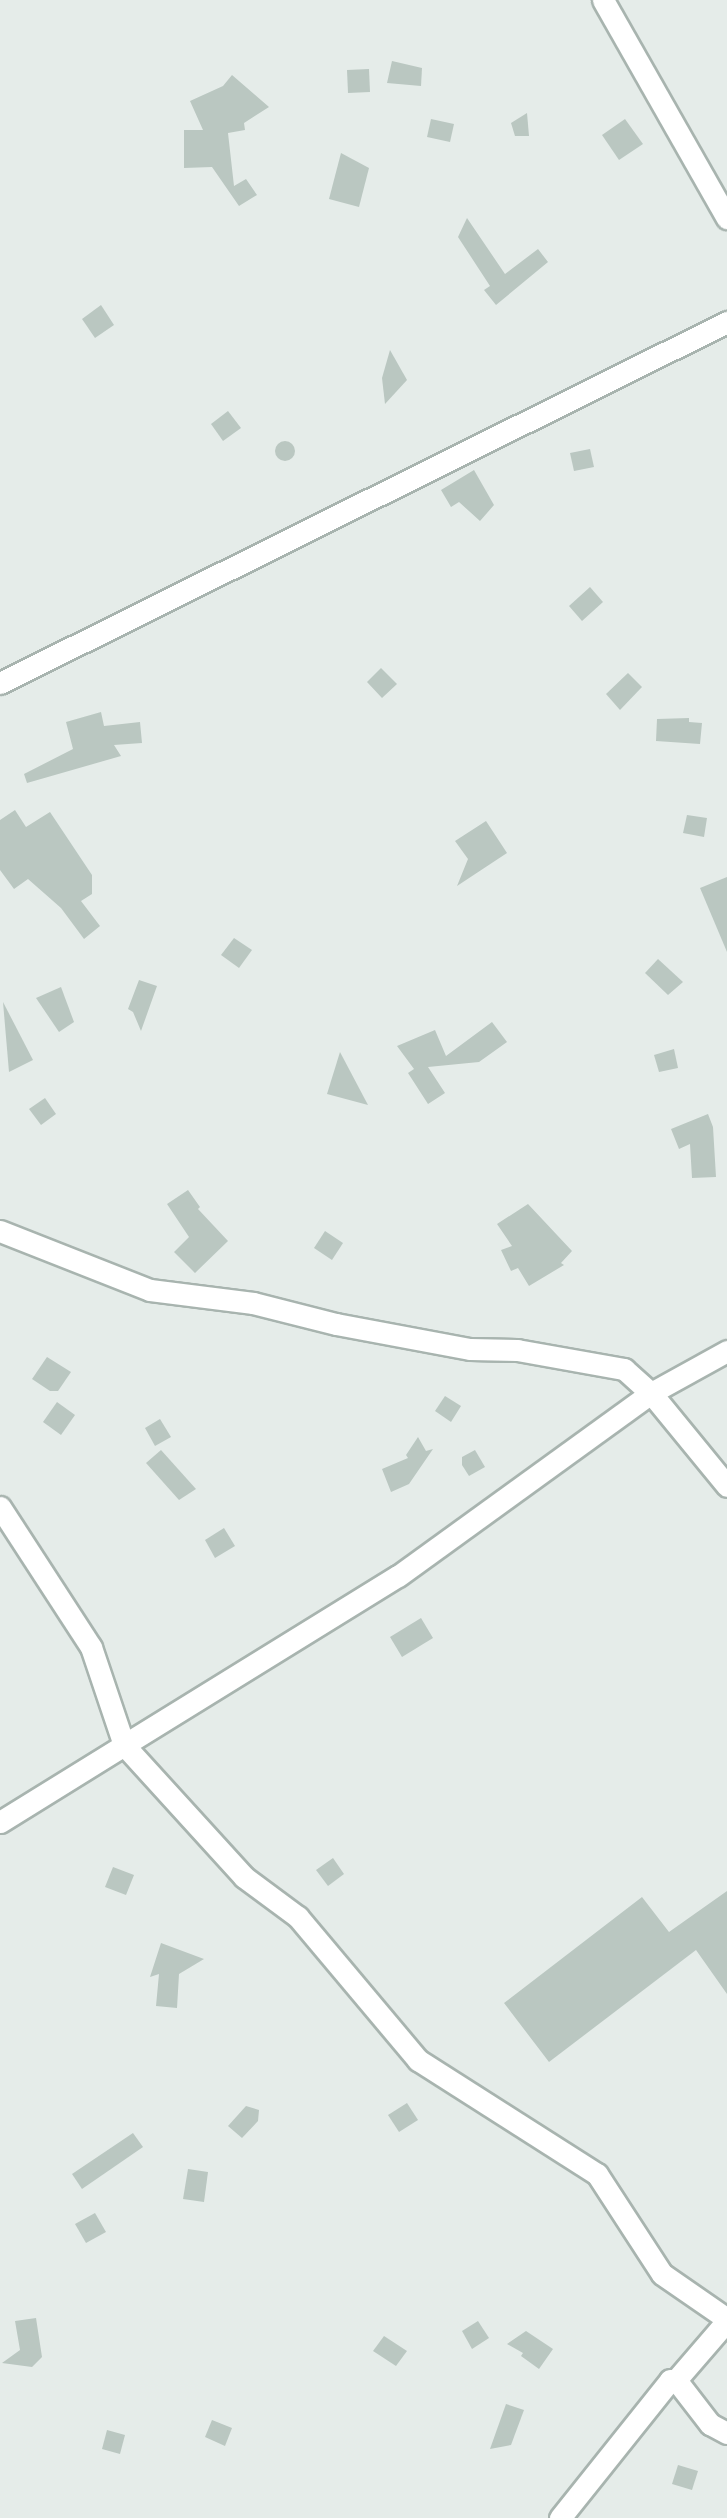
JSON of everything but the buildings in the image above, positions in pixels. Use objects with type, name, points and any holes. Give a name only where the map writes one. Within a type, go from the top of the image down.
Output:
[{"type":"street","points":[[603,0],[727,218]]},
{"type":"street","points":[[0,683],[727,322]]},
{"type":"street","points":[[0,1231],[150,1290],[253,1303],[336,1324],[470,1349],[517,1350],[624,1369],[650,1393],[727,1486]]},
{"type":"street","points":[[0,1822],[398,1576],[650,1393],[727,1351]]},
{"type":"street","points":[[0,1507],[90,1647],[124,1745],[244,1877],[298,1917],[298,1921],[418,2060],[597,2174],[662,2274],[727,2320],[676,2380],[670,2380],[560,2518]]},
{"type":"street","points":[[676,2380],[710,2424],[727,2433]]}]
